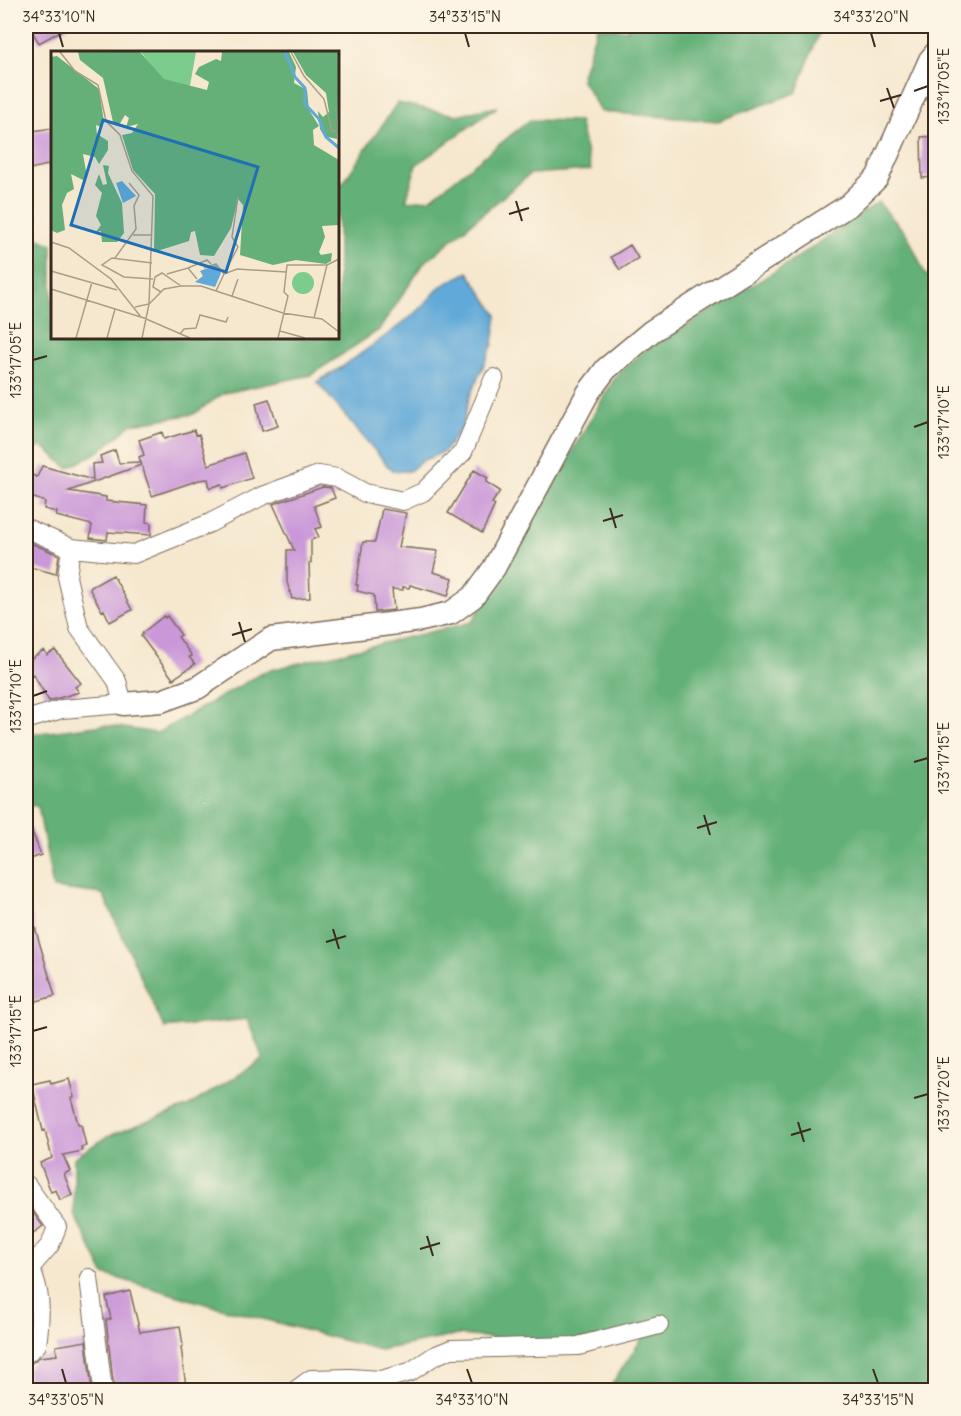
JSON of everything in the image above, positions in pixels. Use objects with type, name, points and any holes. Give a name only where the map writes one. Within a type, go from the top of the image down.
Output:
[{"type":"street","points":[[26,720],[62,708],[161,701],[197,688],[271,639],[421,620],[451,613],[473,597],[494,567],[588,393],[606,369],[652,331],[849,205],[877,178],[930,60],[936,53]]},
{"type":"street","points":[[26,528],[71,548],[134,554],[210,523],[262,496],[320,476],[337,478],[365,493],[403,501],[423,492],[463,452],[494,378]]},
{"type":"street","points":[[71,548],[67,577],[79,628],[117,681],[123,704]]},
{"type":"street","points":[[26,1184],[57,1227],[50,1245],[28,1264],[39,1293],[41,1317],[37,1345],[26,1354]]},
{"type":"street","points":[[89,1278],[103,1390]]},
{"type":"street","points":[[296,1390],[311,1379],[381,1380],[410,1372],[434,1356],[451,1349],[578,1346],[658,1325]]},
{"type":"green space","points":[[627,26],[819,26],[818,36],[796,93],[718,121],[601,112],[581,79],[597,27],[627,30]]},
{"type":"green space","points":[[397,103],[456,115],[497,107],[416,165],[406,201],[430,199],[530,120],[579,121],[591,170],[530,174],[424,263],[379,330],[311,375],[224,393],[194,414],[132,424],[100,451],[68,468],[42,446],[26,453],[26,234],[51,244],[51,339],[339,339],[339,185],[343,183]]},
{"type":"green space","points":[[878,202],[908,236],[925,274],[935,281],[935,1390],[608,1390],[647,1331],[555,1343],[458,1335],[380,1350],[206,1304],[104,1274],[74,1214],[74,1158],[106,1137],[189,1106],[263,1059],[247,1019],[164,1028],[103,894],[53,888],[38,806],[26,805],[26,738],[33,734],[104,725],[157,733],[266,671],[472,622],[616,376],[643,352],[792,261]]},
{"type":"water","points":[[468,272],[497,315],[493,344],[469,398],[462,428],[444,452],[424,460],[409,471],[392,471],[317,382],[391,332],[420,309],[441,286]]},
{"type":"water","points":[[26,1277],[35,1319],[31,1342],[26,1347]]},
{"type":"building","points":[[29,26],[70,26],[39,43]]},
{"type":"building","points":[[51,128],[51,164],[26,170],[26,132]]},
{"type":"building","points":[[936,136],[936,177],[922,178],[921,137]]},
{"type":"building","points":[[630,245],[638,258],[620,270],[611,257]]},
{"type":"building","points":[[269,399],[278,426],[262,431],[256,403]]},
{"type":"building","points":[[194,430],[196,435],[199,434],[208,465],[244,453],[252,478],[223,488],[222,484],[210,488],[208,479],[199,480],[152,496],[139,457],[144,455],[139,440],[162,432],[164,439]]},
{"type":"building","points":[[115,450],[119,463],[140,462],[141,465],[69,491],[106,497],[106,501],[147,505],[146,522],[151,523],[151,535],[108,532],[107,540],[90,538],[92,525],[56,516],[57,512],[44,509],[45,502],[26,495],[26,473],[37,477],[42,466],[93,480],[92,464],[102,463],[100,456]]},
{"type":"building","points":[[474,470],[488,478],[486,482],[500,491],[492,503],[495,505],[482,533],[448,513]]},
{"type":"building","points":[[323,487],[331,488],[335,498],[314,506],[322,527],[315,529],[319,537],[311,540],[310,598],[292,599],[287,582],[287,550],[294,550],[273,504]]},
{"type":"building","points":[[382,509],[406,513],[399,547],[438,551],[433,572],[453,578],[448,596],[410,585],[409,588],[403,587],[403,590],[392,589],[394,610],[375,612],[374,595],[357,591],[363,542],[375,542]]},
{"type":"building","points":[[26,541],[59,555],[56,574],[26,566]]},
{"type":"building","points":[[113,575],[132,610],[110,622],[90,590],[91,587]]},
{"type":"building","points":[[164,616],[165,618],[167,616],[181,635],[178,637],[195,664],[173,679],[141,636]]},
{"type":"building","points":[[44,650],[47,655],[55,650],[81,683],[75,687],[79,692],[49,701],[33,674],[26,679],[26,662]]},
{"type":"building","points":[[26,818],[41,855],[26,861]]},
{"type":"building","points":[[26,907],[29,907],[55,996],[26,1004]]},
{"type":"building","points":[[69,1079],[74,1097],[71,1098],[86,1146],[81,1147],[82,1151],[63,1155],[70,1171],[64,1174],[72,1195],[60,1200],[56,1190],[51,1192],[40,1163],[52,1158],[32,1084],[50,1080],[51,1084]]},
{"type":"building","points":[[32,1211],[43,1226],[26,1238],[26,1216]]},
{"type":"building","points":[[130,1291],[140,1332],[180,1326],[186,1387],[161,1390],[114,1390],[106,1320],[111,1319],[106,1297]]},
{"type":"building","points":[[86,1341],[92,1390],[29,1390],[27,1368],[30,1368],[30,1364],[40,1357],[57,1355],[56,1346]]}]
